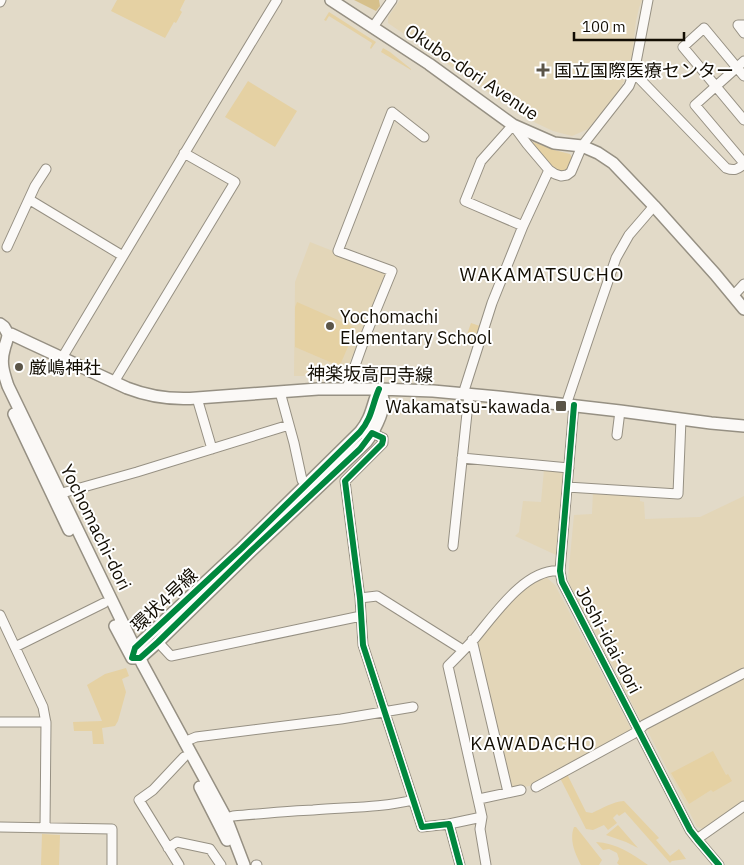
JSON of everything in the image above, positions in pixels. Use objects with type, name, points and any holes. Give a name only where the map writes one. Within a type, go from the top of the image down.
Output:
[{"type":"main road","name":"Okubo-dori Avenue","points":[[331,0],[429,64],[513,124],[554,142],[582,146],[598,152],[613,163],[654,206],[744,309]]},
{"type":"main road","points":[[0,324],[4,327],[4,335]]},
{"type":"main road","name":"神楽坂高円寺線","points":[[4,335],[11,334],[114,382],[153,396],[181,399],[318,389],[380,389],[466,394],[744,426]]},
{"type":"main road","name":"Yochomachi-dori","points":[[4,335],[7,341],[1,363],[3,387],[136,655],[184,757],[230,846],[236,865]]},
{"type":"main road","name":"環状4号線","points":[[136,655],[158,642],[360,448],[372,433],[379,419],[383,399],[380,389]]},
{"type":"main road","name":"環状4号線","points":[[136,655],[364,427],[371,415],[374,399],[380,389]]},
{"type":"main road","name":"Yochomachi-dori","points":[[57,495],[104,603],[136,655],[226,818],[244,865]]},
{"type":"street","points":[[62,358],[278,0]]},
{"type":"street","points":[[373,27],[392,0]]},
{"type":"street","points":[[523,226],[464,201],[481,161],[513,124],[549,170],[561,176],[571,172],[582,146],[629,86],[634,72],[648,0]]},
{"type":"street","points":[[744,25],[738,25],[744,33]]},
{"type":"street","points":[[744,76],[704,28],[683,47],[744,120]]},
{"type":"street","points":[[634,72],[726,168],[733,171],[739,169],[744,164],[695,105],[744,60]]},
{"type":"street","points":[[347,388],[392,271],[338,251],[392,112],[424,137]]},
{"type":"street","points":[[114,382],[235,182],[184,153]]},
{"type":"street","points":[[7,247],[35,186],[46,169]]},
{"type":"street","points":[[453,546],[466,394],[492,303],[523,226],[549,170]]},
{"type":"street","points":[[30,200],[123,256]]},
{"type":"street","name":"Joshi-idai-dori","points":[[654,206],[629,235],[616,258],[598,308],[570,405],[568,487],[560,571],[562,582],[690,830],[718,865]]},
{"type":"street","points":[[734,296],[744,284]]},
{"type":"street","points":[[280,392],[302,480],[307,485]]},
{"type":"street","points":[[197,398],[212,449]]},
{"type":"street","points":[[617,435],[620,411]]},
{"type":"street","points":[[568,487],[678,494],[681,419]]},
{"type":"street","points":[[57,495],[289,425]]},
{"type":"street","points":[[372,433],[382,438],[383,443],[345,481],[360,598],[363,645],[422,827],[482,817]]},
{"type":"street","points":[[462,458],[569,468]]},
{"type":"street","points":[[486,865],[480,829],[482,817],[479,799],[448,666],[507,599],[523,584],[546,572],[560,571]]},
{"type":"street","points":[[360,598],[377,596],[463,650]]},
{"type":"street","points":[[15,647],[104,603]]},
{"type":"street","points":[[0,616],[43,708],[46,722],[45,828]]},
{"type":"street","points":[[158,642],[171,656],[361,616]]},
{"type":"street","points":[[472,640],[508,792]]},
{"type":"street","points":[[536,787],[639,730],[644,725],[744,673]]},
{"type":"street","points":[[184,742],[196,737],[413,707]]},
{"type":"street","points":[[0,722],[46,722]]},
{"type":"street","points":[[179,865],[139,800],[153,790],[184,757]]},
{"type":"street","points":[[479,799],[521,790]]},
{"type":"street","points":[[226,818],[377,806],[413,800]]},
{"type":"street","points":[[696,839],[744,806]]},
{"type":"street","points":[[449,824],[460,865]]},
{"type":"street","points":[[0,828],[112,829],[112,865]]},
{"type":"street","points":[[168,848],[177,842],[210,849],[221,865]]},
{"type":"shaded area","points":[[117,0],[185,0],[180,10],[182,12],[165,38],[111,11]]},
{"type":"shaded area","points":[[354,0],[379,0],[380,6],[376,11]]},
{"type":"shaded area","name":"国立国際医療センター","points":[[400,0],[642,0],[636,21],[631,64],[627,76],[618,92],[588,129],[572,136],[553,131],[536,123],[388,23],[388,17]]},
{"type":"shaded area","points":[[329,12],[376,42],[371,49],[372,43],[329,16],[326,21],[324,20]]},
{"type":"shaded area","points":[[383,48],[390,52],[411,70],[381,52]]},
{"type":"shaded area","points":[[248,81],[297,111],[275,147],[225,117]]},
{"type":"shaded area","points":[[533,142],[570,154],[573,159],[567,170],[562,172],[553,166]]},
{"type":"shaded area","name":"Yochomachi Elementary School","points":[[310,242],[387,274],[344,376],[294,376],[295,282]]},
{"type":"shaded area","points":[[297,302],[356,328],[341,363],[337,365],[295,347],[295,307]]},
{"type":"shaded area","points":[[471,323],[480,326],[474,346],[464,343]]},
{"type":"shaded area","points":[[544,469],[563,470],[556,555],[515,536],[519,532],[523,501],[541,502]]},
{"type":"shaded area","points":[[593,491],[640,494],[640,501],[644,502],[645,519],[700,517],[744,496],[744,667],[644,721],[640,719],[568,578],[574,515],[592,514]]},
{"type":"shaded area","points":[[545,576],[555,585],[631,729],[628,734],[535,785],[511,789],[476,642],[509,602],[523,589]]},
{"type":"shaded area","points":[[126,668],[129,676],[122,679],[126,692],[118,721],[115,726],[102,728],[104,744],[93,744],[92,731],[74,731],[73,722],[102,721],[87,685],[105,674]]},
{"type":"shaded area","points":[[744,678],[744,802],[704,829],[697,827],[647,730],[651,726]]},
{"type":"shaded area","points":[[713,751],[726,775],[728,774],[732,781],[713,792],[711,790],[689,804],[671,773]]},
{"type":"shaded area","points":[[567,774],[586,812],[592,813],[624,801],[659,838],[656,840],[670,856],[679,849],[686,859],[670,863],[625,812],[619,816],[617,814],[613,818],[617,823],[608,830],[604,825],[593,830],[586,829],[560,778]]},
{"type":"shaded area","points":[[618,825],[638,848],[606,835]]},
{"type":"shaded area","points":[[574,827],[576,827],[602,860],[599,865],[581,865],[572,842]]},
{"type":"shaded area","points":[[42,834],[60,835],[59,865],[41,865]]},
{"type":"shaded area","points":[[596,842],[617,847],[648,865],[619,865],[617,863],[619,859],[617,853],[609,849],[603,850]]},
{"type":"cycle path","points":[[379,389],[369,416],[360,432],[242,548],[135,648],[132,658],[140,658],[158,642],[251,551],[360,449],[372,433],[383,438],[382,444],[345,481],[360,598],[363,645],[422,827],[449,824],[460,865]]},
{"type":"cycle path","points":[[574,405],[560,571],[562,582],[690,830],[719,865]]},
{"type":"place","name":"国立国際医療センター","points":[[543,70]]},
{"type":"place","name":"Yochomachi Elementary School","points":[[330,326]]},
{"type":"place","name":"厳嶋神社","points":[[19,367]]},
{"type":"place","name":"Wakamatsu-kawada","points":[[561,406]]},
{"type":"district","name":"WAKAMATSUCHO","points":[[542,274]]},
{"type":"district","name":"KAWADACHO","points":[[533,743]]}]
